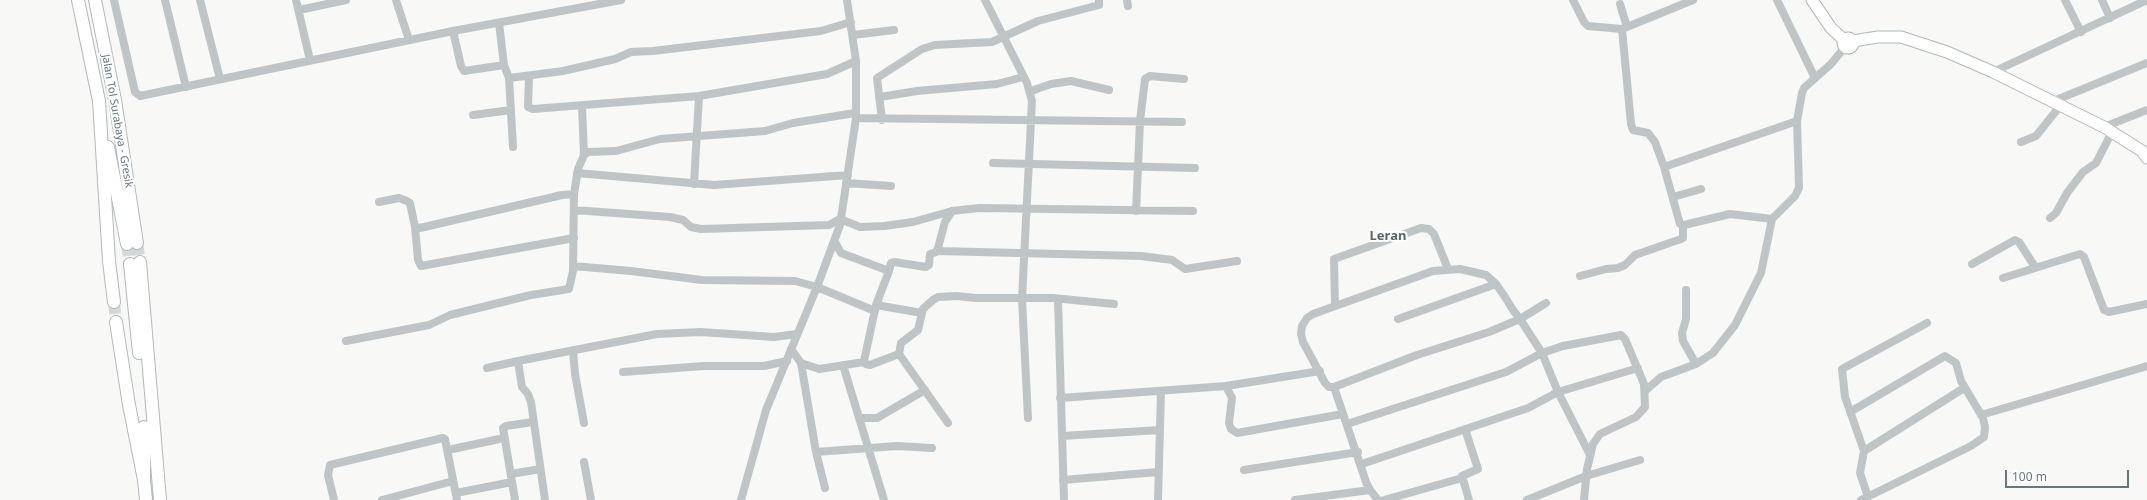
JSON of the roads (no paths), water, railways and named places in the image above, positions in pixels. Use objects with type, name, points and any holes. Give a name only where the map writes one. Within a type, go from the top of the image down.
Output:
[{"type":"highway","name":"Jalan Tol Surabaya - Gresik","points":[[78,0],[132,243],[115,100],[95,0]]},
{"type":"highway","name":"Jalan Tol Surabaya - Gresik","points":[[100,101],[109,261],[114,302]]},
{"type":"highway","points":[[144,480],[145,434],[136,319],[135,263],[160,500]]},
{"type":"highway","points":[[116,322],[129,405],[144,480],[146,500]]},
{"type":"main road","points":[[1812,0],[1831,28],[1847,43],[1878,37],[1901,37],[1938,49],[1993,72],[2108,130],[2142,151],[2147,158]]},
{"type":"street","points":[[114,0],[137,95],[140,96],[409,40],[621,0]]},
{"type":"street","points":[[165,0],[186,87]]},
{"type":"street","points":[[200,0],[220,79]]},
{"type":"street","points":[[296,0],[310,60]]},
{"type":"street","points":[[299,10],[346,0]]},
{"type":"street","points":[[396,0],[409,40]]},
{"type":"street","points":[[741,500],[766,410],[835,242],[840,219],[855,116],[856,61],[847,0]]},
{"type":"street","points":[[985,0],[1031,92],[1031,120],[1023,253],[1022,299],[1028,418]]},
{"type":"street","points":[[882,120],[878,77],[922,49],[935,45],[990,42],[1038,21],[1099,5],[1099,0]]},
{"type":"street","points":[[1573,0],[1584,22],[1588,26],[1624,28],[1693,0]]},
{"type":"street","points":[[1777,0],[1815,78]]},
{"type":"street","points":[[2065,0],[2081,32]]},
{"type":"street","points":[[2102,0],[2110,18]]},
{"type":"street","points":[[1993,72],[2147,1]]},
{"type":"street","points":[[1620,4],[1624,28],[1632,128],[1635,131],[1650,135],[1664,167],[1678,221],[1683,225]]},
{"type":"street","points":[[509,78],[529,76],[615,59],[631,52],[653,51],[822,31],[851,22]]},
{"type":"street","points":[[499,23],[504,64],[509,78],[513,147]]},
{"type":"street","points":[[853,34],[894,30]]},
{"type":"street","points":[[453,32],[461,66],[464,71],[504,64]]},
{"type":"street","points":[[1645,391],[1661,378],[1696,364],[1714,353],[1735,325],[1757,284],[1765,259],[1772,219],[1795,196],[1799,188],[1797,121],[1802,93],[1847,43]]},
{"type":"street","points":[[529,76],[530,109],[699,96],[827,74],[856,61]]},
{"type":"street","points":[[2021,142],[2036,136],[2055,104],[2147,63]]},
{"type":"street","points":[[880,97],[917,91],[997,84],[1023,77]]},
{"type":"street","points":[[1136,211],[1140,121],[1146,77],[1184,79]]},
{"type":"street","points":[[1031,92],[1051,84],[1071,81],[1109,90]]},
{"type":"street","points":[[694,184],[699,96]]},
{"type":"street","points":[[346,341],[429,325],[450,316],[542,293],[569,289],[572,284],[573,266],[574,194],[577,173],[584,155],[582,106]]},
{"type":"street","points":[[473,115],[511,110]]},
{"type":"street","points":[[2050,218],[2056,213],[2067,193],[2083,172],[2096,163],[2108,130],[2147,110]]},
{"type":"street","points":[[584,155],[595,150],[620,150],[652,140],[765,131],[793,123],[855,116],[882,120],[1182,122]]},
{"type":"street","points":[[1664,167],[1797,121]]},
{"type":"street","points":[[993,163],[1195,168]]},
{"type":"street","points":[[577,173],[714,185],[847,179],[890,186]]},
{"type":"street","points":[[1673,197],[1701,189]]},
{"type":"street","points":[[415,227],[420,228],[562,195],[574,194]]},
{"type":"street","points":[[379,202],[399,198],[410,203],[415,227],[418,260],[421,266],[574,238]]},
{"type":"street","points":[[840,219],[860,227],[884,226],[913,222],[952,211],[979,208],[1193,211]]},
{"type":"street","points":[[574,210],[670,217],[683,220],[691,227],[701,229],[829,225],[840,219]]},
{"type":"street","points":[[937,251],[945,222],[952,211]]},
{"type":"street","points":[[1683,225],[1730,214],[1772,219]]},
{"type":"street","points":[[1580,276],[1606,269],[1618,268],[1638,254],[1681,239],[1683,238],[1683,225]]},
{"type":"street","points":[[1335,306],[1334,259],[1421,228],[1429,229],[1434,234],[1448,269]]},
{"type":"street","points":[[1972,264],[2015,240],[2035,267]]},
{"type":"street","points":[[835,242],[841,253],[889,271]]},
{"type":"street","points":[[864,362],[876,308],[891,263],[894,262],[928,266],[930,254],[937,251],[1147,257],[1172,260],[1185,269],[1237,261]]},
{"type":"street","points":[[2003,278],[2080,254],[2084,257],[2104,310],[2109,312],[2147,304]]},
{"type":"street","points":[[573,266],[631,271],[702,280],[795,281],[817,287],[876,308],[922,313]]},
{"type":"street","points":[[1546,303],[1520,319],[1489,332],[1410,357],[1334,387],[1327,385],[1303,342],[1302,326],[1307,318],[1313,314],[1433,271],[1448,269],[1482,273],[1496,284],[1520,319],[1542,353],[1558,392],[1590,454]]},
{"type":"street","points":[[1398,319],[1496,284]]},
{"type":"street","points":[[1686,290],[1686,320],[1682,333],[1683,341],[1696,364]]},
{"type":"street","points":[[948,423],[900,354],[901,342],[918,330],[925,306],[938,297],[1058,300],[1114,304]]},
{"type":"street","points":[[1058,300],[1064,500]]},
{"type":"street","points":[[1850,412],[1945,356],[1956,363],[1964,388],[1981,415],[1985,434],[1980,441],[1864,498],[1860,473],[1864,451],[1850,412],[1845,397],[1842,369],[1927,323]]},
{"type":"street","points":[[487,368],[518,360],[657,334],[701,332],[774,336],[797,334]]},
{"type":"street","points":[[1347,424],[1506,372],[1542,353],[1564,346],[1621,336],[1625,340],[1638,368],[1645,391],[1645,407],[1641,413],[1600,434],[1593,444],[1586,476],[1584,500]]},
{"type":"street","points":[[791,349],[801,363],[816,452],[824,488]]},
{"type":"street","points":[[573,350],[575,374],[584,423]]},
{"type":"street","points":[[801,363],[824,369],[864,362],[870,365],[900,354]]},
{"type":"street","points":[[518,360],[522,387],[528,394],[531,402],[545,500]]},
{"type":"street","points":[[623,372],[704,366],[764,366],[786,361]]},
{"type":"street","points":[[843,365],[884,500]]},
{"type":"street","points":[[1981,415],[2147,366]]},
{"type":"street","points":[[1362,464],[1528,408],[1558,392],[1638,368]]},
{"type":"street","points":[[1060,398],[1226,386],[1320,371]]},
{"type":"street","points":[[1226,386],[1232,398],[1229,424],[1231,429],[1236,433],[1343,414]]},
{"type":"street","points":[[1334,387],[1358,452],[1370,490],[1378,500]]},
{"type":"street","points":[[1864,451],[1964,388]]},
{"type":"street","points":[[860,418],[877,418],[924,390]]},
{"type":"street","points":[[1158,500],[1161,391]]},
{"type":"street","points":[[515,500],[503,428],[504,426],[534,422]]},
{"type":"street","points":[[1384,500],[1462,478],[1462,476],[1478,469],[1465,429]]},
{"type":"street","points":[[1062,436],[1160,430]]},
{"type":"street","points":[[448,450],[504,438]]},
{"type":"street","points":[[334,500],[328,475],[330,465],[439,439],[445,439],[456,496],[540,469]]},
{"type":"street","points":[[816,452],[869,448],[932,448]]},
{"type":"street","points":[[1244,470],[1358,452]]},
{"type":"street","points":[[1527,500],[1586,476],[1640,460]]},
{"type":"street","points":[[584,462],[591,500]]},
{"type":"street","points":[[1063,480],[1158,472]]},
{"type":"street","points":[[1462,478],[1470,500]]},
{"type":"street","points":[[382,500],[453,481]]},
{"type":"street","points":[[1295,500],[1370,490]]},
{"type":"tunnel","points":[[137,243],[140,262]]},
{"type":"tunnel","points":[[127,244],[130,264]]},
{"type":"tunnel","points":[[114,302],[116,322]]},
{"type":"district","name":"Leran","points":[[1388,236]]}]
